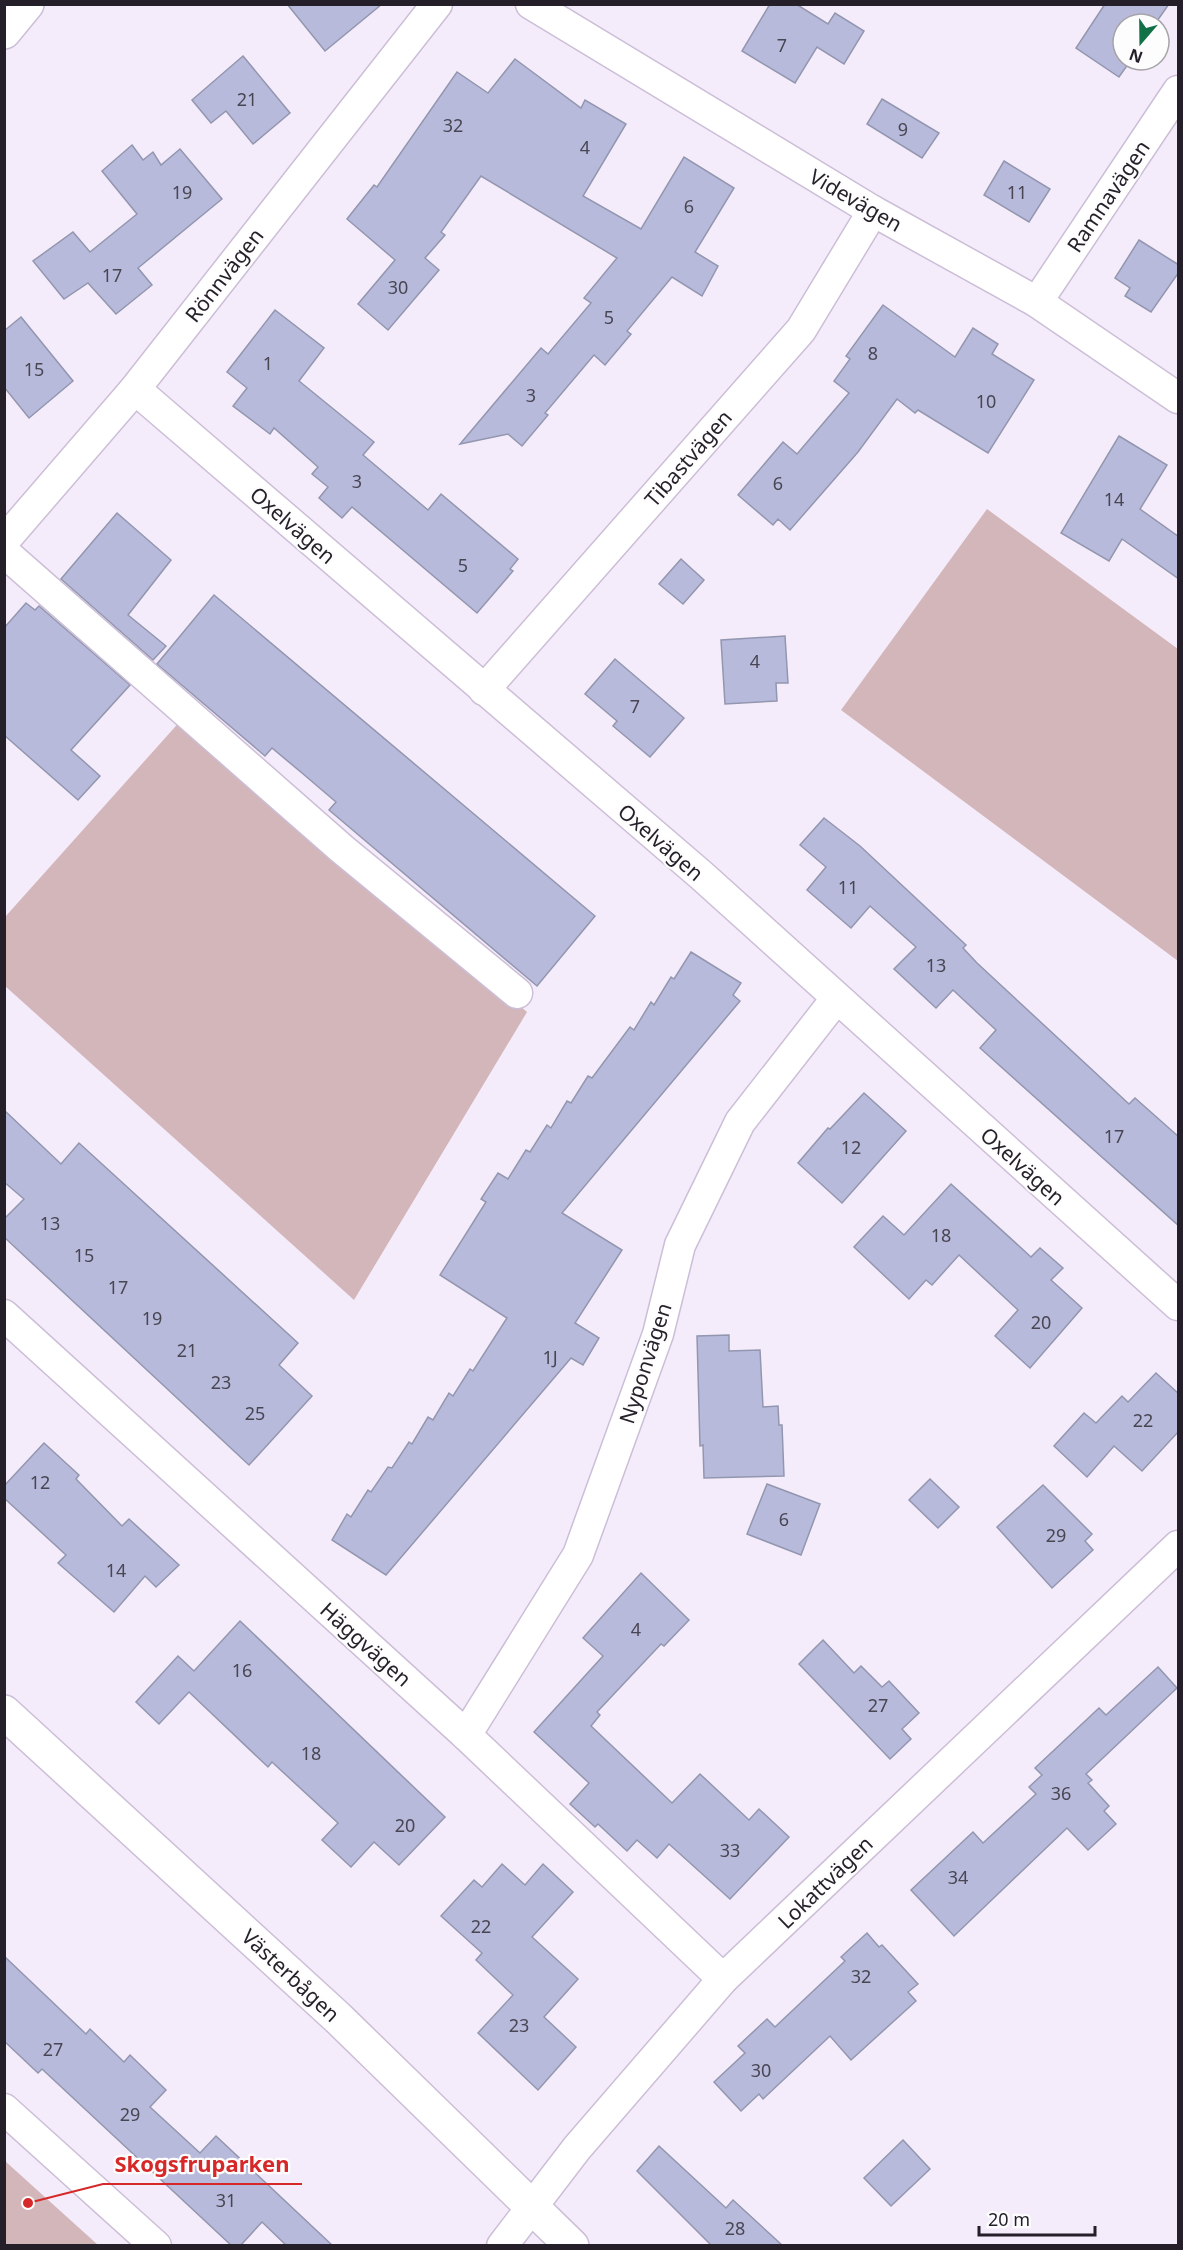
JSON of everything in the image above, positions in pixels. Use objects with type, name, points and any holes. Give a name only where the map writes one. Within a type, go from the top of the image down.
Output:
[{"type":"street","points":[[4,32],[27,4]]},
{"type":"street","name":"Rönnvägen","points":[[4,541],[135,389],[437,4]]},
{"type":"street","name":"Videvägen","points":[[531,4],[873,212],[1037,302],[1179,398]]},
{"type":"street","name":"Ramnavägen","points":[[1037,302],[1179,91]]},
{"type":"street","name":"Tibastvägen","points":[[484,690],[801,330],[873,212]]},
{"type":"street","name":"Oxelvägen","points":[[135,389],[701,875],[836,999],[1179,1305]]},
{"type":"street","points":[[4,552],[342,849],[517,993]]},
{"type":"street","name":"Nyponvägen","points":[[466,1735],[578,1555],[658,1334],[680,1245],[741,1122],[836,999]]},
{"type":"street","name":"Häggvägen","points":[[4,1315],[466,1735],[723,1979]]},
{"type":"street","name":"Lokattvägen","points":[[502,2246],[577,2148],[723,1979],[1179,1546]]},
{"type":"street","name":"Västerbågen","points":[[4,1712],[338,2018],[572,2246]]},
{"type":"street","points":[[4,2109],[156,2246]]},
{"type":"shaded area","points":[[987,509],[1178,649],[1178,961],[841,710]]},
{"type":"shaded area","points":[[183,718],[527,1012],[354,1300],[5,986],[5,917]]},
{"type":"shaded area","points":[[5,2161],[98,2245],[5,2245]]},
{"type":"building","points":[[287,4],[382,4],[325,51]]},
{"type":"building","points":[[770,4],[796,4],[828,24],[835,13],[864,31],[844,64],[817,47],[795,83],[742,51]]},
{"type":"building","points":[[1105,4],[1169,4],[1163,12],[1111,12],[1111,72],[1076,48]]},
{"type":"building","points":[[243,56],[290,113],[253,144],[226,111],[211,123],[192,100]]},
{"type":"building","points":[[515,59],[581,108],[585,100],[626,124],[583,196],[641,229],[684,157],[734,188],[695,252],[718,266],[702,296],[672,277],[627,331],[631,334],[605,365],[594,355],[545,413],[548,415],[522,446],[508,434],[460,444],[541,348],[548,354],[591,303],[584,298],[617,258],[481,176],[441,232],[445,235],[425,258],[439,270],[388,330],[358,304],[395,260],[347,219],[374,185],[377,187],[457,72],[488,93]]},
{"type":"building","points":[[1112,72],[1123,72],[1119,77]]},
{"type":"building","points":[[882,99],[939,133],[922,158],[867,124]]},
{"type":"building","points":[[132,145],[143,160],[153,152],[161,165],[180,149],[222,199],[138,268],[152,285],[116,314],[88,283],[64,299],[33,261],[73,232],[90,252],[137,214],[102,171]]},
{"type":"building","points":[[1004,161],[1050,189],[1029,222],[984,195]]},
{"type":"building","points":[[1139,240],[1179,265],[1179,272],[1151,312],[1125,296],[1130,288],[1115,278]]},
{"type":"building","points":[[883,305],[955,357],[973,328],[998,344],[992,354],[1034,380],[988,453],[918,410],[915,413],[897,399],[858,452],[790,530],[778,519],[773,525],[738,495],[783,442],[797,454],[849,393],[834,381],[850,359],[846,356]]},
{"type":"building","points":[[275,310],[324,348],[299,381],[374,442],[363,455],[428,510],[441,494],[518,559],[510,569],[513,571],[477,613],[352,507],[342,518],[319,498],[328,487],[312,474],[318,467],[274,428],[270,434],[233,406],[247,388],[227,372]]},
{"type":"building","points":[[21,317],[73,381],[29,418],[4,387],[4,331]]},
{"type":"building","points":[[1119,436],[1167,465],[1140,509],[1179,537],[1179,579],[1122,539],[1109,561],[1061,533]]},
{"type":"building","points":[[117,513],[171,560],[128,615],[166,646],[153,660],[61,579]]},
{"type":"building","points":[[681,559],[704,580],[683,604],[659,584]]},
{"type":"building","points":[[214,595],[595,916],[537,986],[329,810],[336,802],[302,773],[272,748],[265,756],[157,664]]},
{"type":"building","points":[[26,603],[35,610],[39,606],[130,685],[71,750],[100,776],[78,800],[4,735],[4,628]]},
{"type":"building","points":[[785,636],[788,683],[776,683],[777,701],[725,704],[721,640]]},
{"type":"building","points":[[615,659],[684,718],[650,757],[613,726],[617,721],[585,694]]},
{"type":"building","points":[[824,818],[860,846],[966,945],[963,948],[977,963],[1129,1104],[1135,1098],[1179,1137],[1179,1226],[980,1048],[996,1030],[953,990],[936,1008],[894,969],[916,947],[870,906],[851,928],[807,890],[826,867],[800,845]]},
{"type":"building","points":[[691,952],[741,983],[733,995],[740,1001],[562,1213],[622,1250],[575,1323],[599,1338],[583,1365],[571,1358],[386,1575],[332,1540],[347,1514],[351,1517],[368,1490],[371,1492],[388,1467],[392,1468],[409,1442],[412,1444],[428,1417],[433,1420],[449,1393],[453,1396],[470,1369],[473,1371],[507,1318],[440,1275],[486,1202],[481,1199],[498,1173],[508,1179],[526,1150],[530,1152],[547,1125],[551,1128],[567,1101],[571,1103],[588,1076],[592,1078],[630,1027],[634,1030],[651,1002],[654,1005],[671,977],[674,979]]},
{"type":"building","points":[[864,1093],[906,1131],[842,1203],[798,1163],[828,1128],[830,1129]]},
{"type":"building","points":[[4,1110],[61,1164],[79,1143],[298,1343],[279,1365],[312,1396],[249,1465],[4,1237],[4,1219],[24,1199],[4,1182]]},
{"type":"building","points":[[951,1184],[1031,1257],[1040,1248],[1063,1268],[1051,1280],[1082,1308],[1030,1368],[995,1336],[1018,1310],[959,1255],[932,1285],[926,1280],[909,1299],[854,1247],[883,1216],[904,1235]]},
{"type":"building","points":[[729,1335],[729,1351],[760,1350],[763,1407],[778,1406],[779,1425],[782,1425],[784,1476],[704,1478],[703,1445],[700,1446],[697,1336]]},
{"type":"building","points":[[1156,1373],[1179,1394],[1179,1431],[1142,1471],[1114,1446],[1087,1477],[1054,1446],[1084,1413],[1096,1423],[1122,1396],[1128,1402]]},
{"type":"building","points":[[44,1443],[79,1475],[76,1479],[122,1526],[129,1519],[179,1565],[156,1587],[145,1576],[114,1612],[58,1563],[66,1555],[4,1498],[4,1486]]},
{"type":"building","points":[[930,1479],[959,1507],[938,1528],[909,1500]]},
{"type":"building","points":[[767,1484],[820,1504],[801,1555],[747,1534]]},
{"type":"building","points":[[1043,1485],[1092,1534],[1085,1541],[1093,1550],[1052,1588],[997,1527]]},
{"type":"building","points":[[641,1573],[689,1620],[664,1646],[661,1644],[597,1712],[600,1715],[591,1726],[672,1803],[700,1774],[749,1820],[759,1809],[789,1837],[730,1899],[669,1844],[657,1858],[637,1840],[627,1851],[598,1824],[595,1827],[570,1804],[589,1783],[534,1732],[603,1656],[583,1638]]},
{"type":"building","points":[[240,1621],[445,1817],[399,1865],[374,1842],[351,1867],[322,1840],[338,1823],[272,1762],[268,1767],[189,1692],[159,1724],[136,1702],[178,1656],[194,1671]]},
{"type":"building","points":[[823,1640],[854,1673],[861,1666],[882,1687],[889,1681],[919,1713],[902,1729],[911,1739],[890,1759],[799,1664]]},
{"type":"building","points":[[1158,1667],[1177,1688],[1086,1774],[1092,1780],[1088,1783],[1109,1806],[1104,1811],[1116,1824],[1088,1850],[1067,1828],[954,1936],[911,1890],[973,1832],[983,1843],[1036,1794],[1029,1787],[1042,1775],[1035,1768],[1099,1708],[1106,1715]]},
{"type":"building","points":[[502,1864],[525,1885],[543,1864],[573,1892],[532,1937],[578,1979],[544,2017],[576,2047],[538,2090],[478,2033],[513,1995],[476,1960],[482,1953],[441,1916],[474,1880],[482,1887]]},
{"type":"building","points":[[867,1933],[879,1947],[882,1945],[918,1984],[908,1992],[916,2001],[851,2060],[830,2036],[763,2099],[759,2094],[741,2111],[714,2082],[745,2053],[738,2046],[767,2019],[775,2027],[845,1961],[841,1957]]},
{"type":"building","points":[[4,1956],[86,2034],[90,2029],[124,2062],[130,2055],[166,2090],[150,2107],[200,2153],[216,2136],[333,2246],[287,2246],[262,2222],[240,2246],[232,2246],[42,2069],[38,2073],[4,2041]]},
{"type":"building","points":[[903,2140],[930,2169],[891,2206],[864,2178]]},
{"type":"building","points":[[659,2146],[726,2208],[733,2200],[783,2246],[712,2246],[637,2171]]},
{"type":"place","name":"Skogsfruparken","points":[[28,2203]]}]
